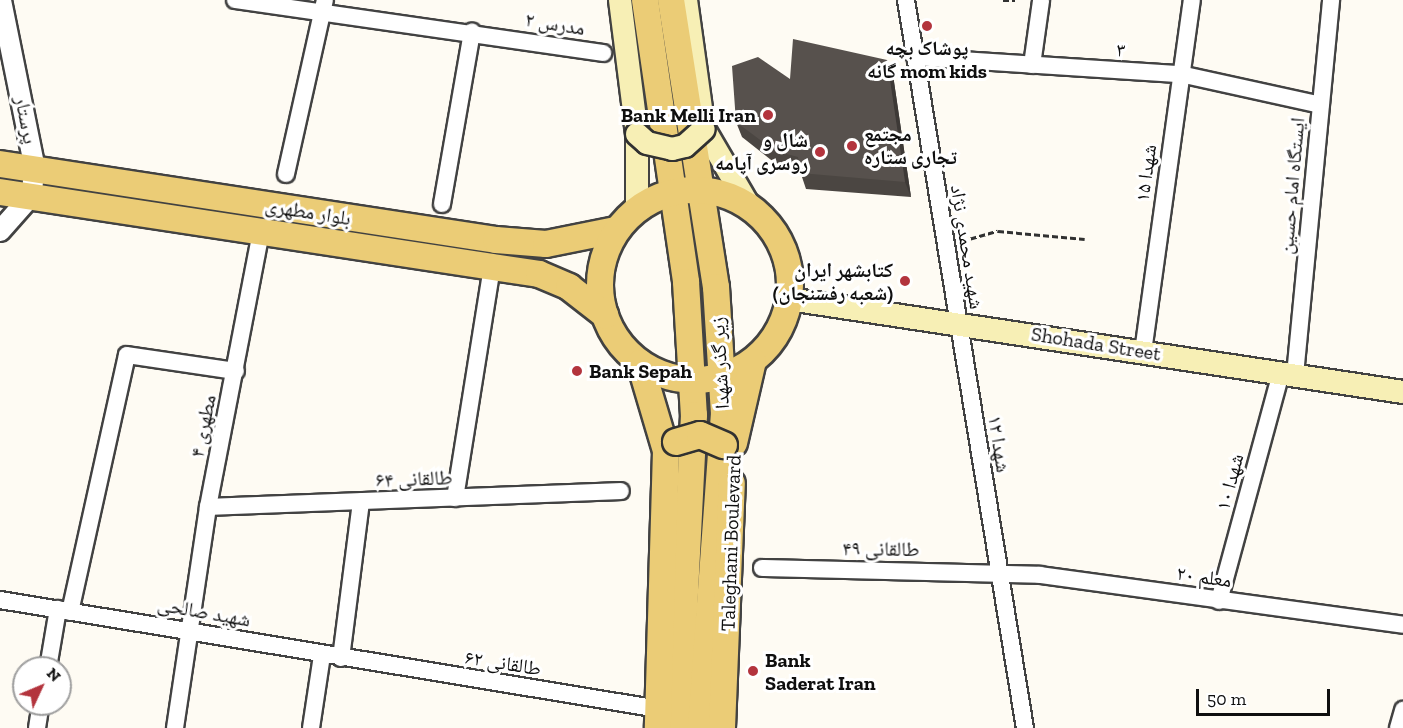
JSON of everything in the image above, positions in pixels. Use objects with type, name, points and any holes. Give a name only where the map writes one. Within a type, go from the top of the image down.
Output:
[{"type":"main road","points":[[620,0],[638,134],[637,208]]},
{"type":"main road","name":"زیر گذر شهدا","points":[[645,0],[686,282],[694,415],[678,728]]},
{"type":"main road","name":"زیر گذر شهدا","points":[[671,0],[716,287],[724,413],[701,728]]},
{"type":"main road","points":[[686,0],[704,129],[749,206],[782,247],[789,299],[770,344],[753,361],[726,375],[697,380],[667,376],[640,363],[619,342],[605,315],[600,286],[604,257],[616,230],[637,208],[663,195],[692,189],[722,194],[749,206]]},
{"type":"main road","points":[[638,134],[647,143],[672,149],[704,129]]},
{"type":"main road","name":"بلوار مطهری","points":[[0,164],[496,240],[546,244],[616,230]]},
{"type":"main road","name":"بلوار مطهری","points":[[0,192],[539,274],[569,287],[605,315]]},
{"type":"main road","name":"Shohada Street","points":[[789,299],[1403,392]]},
{"type":"main road","name":"Taleghani Boulevard","points":[[722,728],[733,552],[728,450],[753,361]]},
{"type":"main road","points":[[640,363],[671,446],[658,719]]},
{"type":"main road","points":[[671,446],[700,435],[728,450]]},
{"type":"street","name":"پرستار","points":[[1,0],[35,169],[31,196]]},
{"type":"street","name":"مدرس ۲","points":[[235,0],[324,7],[603,53]]},
{"type":"street","name":"شهید محمدی نژاد","points":[[906,0],[958,323]]},
{"type":"street","name":"شهدا ۱۵","points":[[1143,352],[1192,0]]},
{"type":"street","name":"ایستگاه امام حسین","points":[[1288,374],[1321,105],[1330,0]]},
{"type":"street","points":[[1032,65],[1041,1]]},
{"type":"street","points":[[286,174],[324,7]]},
{"type":"street","points":[[442,204],[472,32]]},
{"type":"street","name":"۳","points":[[915,57],[1180,75],[1321,105]]},
{"type":"street","points":[[0,231],[31,196]]},
{"type":"street","name":"مطهری ۴","points":[[175,728],[208,507],[261,233]]},
{"type":"street","points":[[455,498],[492,266]]},
{"type":"street","name":"۱۲ شهدا","points":[[958,323],[1025,728]]},
{"type":"street","points":[[51,656],[127,355],[236,371]]},
{"type":"street","name":"شهدا ۱۰","points":[[1219,601],[1288,374]]},
{"type":"street","name":"طالقانی ۶۴","points":[[208,507],[621,491]]},
{"type":"street","points":[[341,658],[361,501]]},
{"type":"street","name":"طالقانی ۴۹","points":[[762,568],[999,572]]},
{"type":"street","name":"معلم ۲۰","points":[[999,572],[1403,625]]},
{"type":"street","name":"شهید صالحی","points":[[0,600],[189,629],[341,658]]},
{"type":"street","points":[[311,728],[322,655]]},
{"type":"street","name":"طالقانی ۶۲","points":[[341,658],[658,719]]},
{"type":"street","points":[[1398,728],[1403,710]]},
{"type":"path","points":[[1003,0],[1015,0]]},
{"type":"path","points":[[946,245],[998,231],[1085,239]]},
{"type":"building","name":"مجتمع تجاری ستاره","points":[[793,39],[887,60],[905,182],[800,173],[798,157],[775,151],[736,122],[732,66],[758,57],[790,79]]},
{"type":"place","name":"پوشاک بچه گانه mom kids","points":[[927,26]]},
{"type":"place","name":"Bank Melli Iran","points":[[768,115]]},
{"type":"place","name":"مجتمع تجاری ستاره","points":[[852,146]]},
{"type":"place","name":"شال و روسری آپامه","points":[[820,152]]},
{"type":"place","name":"کتابشهر ایران (شعبه رفسنجان)","points":[[905,281]]},
{"type":"place","name":"Bank Sepah","points":[[577,371]]},
{"type":"place","name":"Bank Saderat Iran","points":[[753,671]]}]
